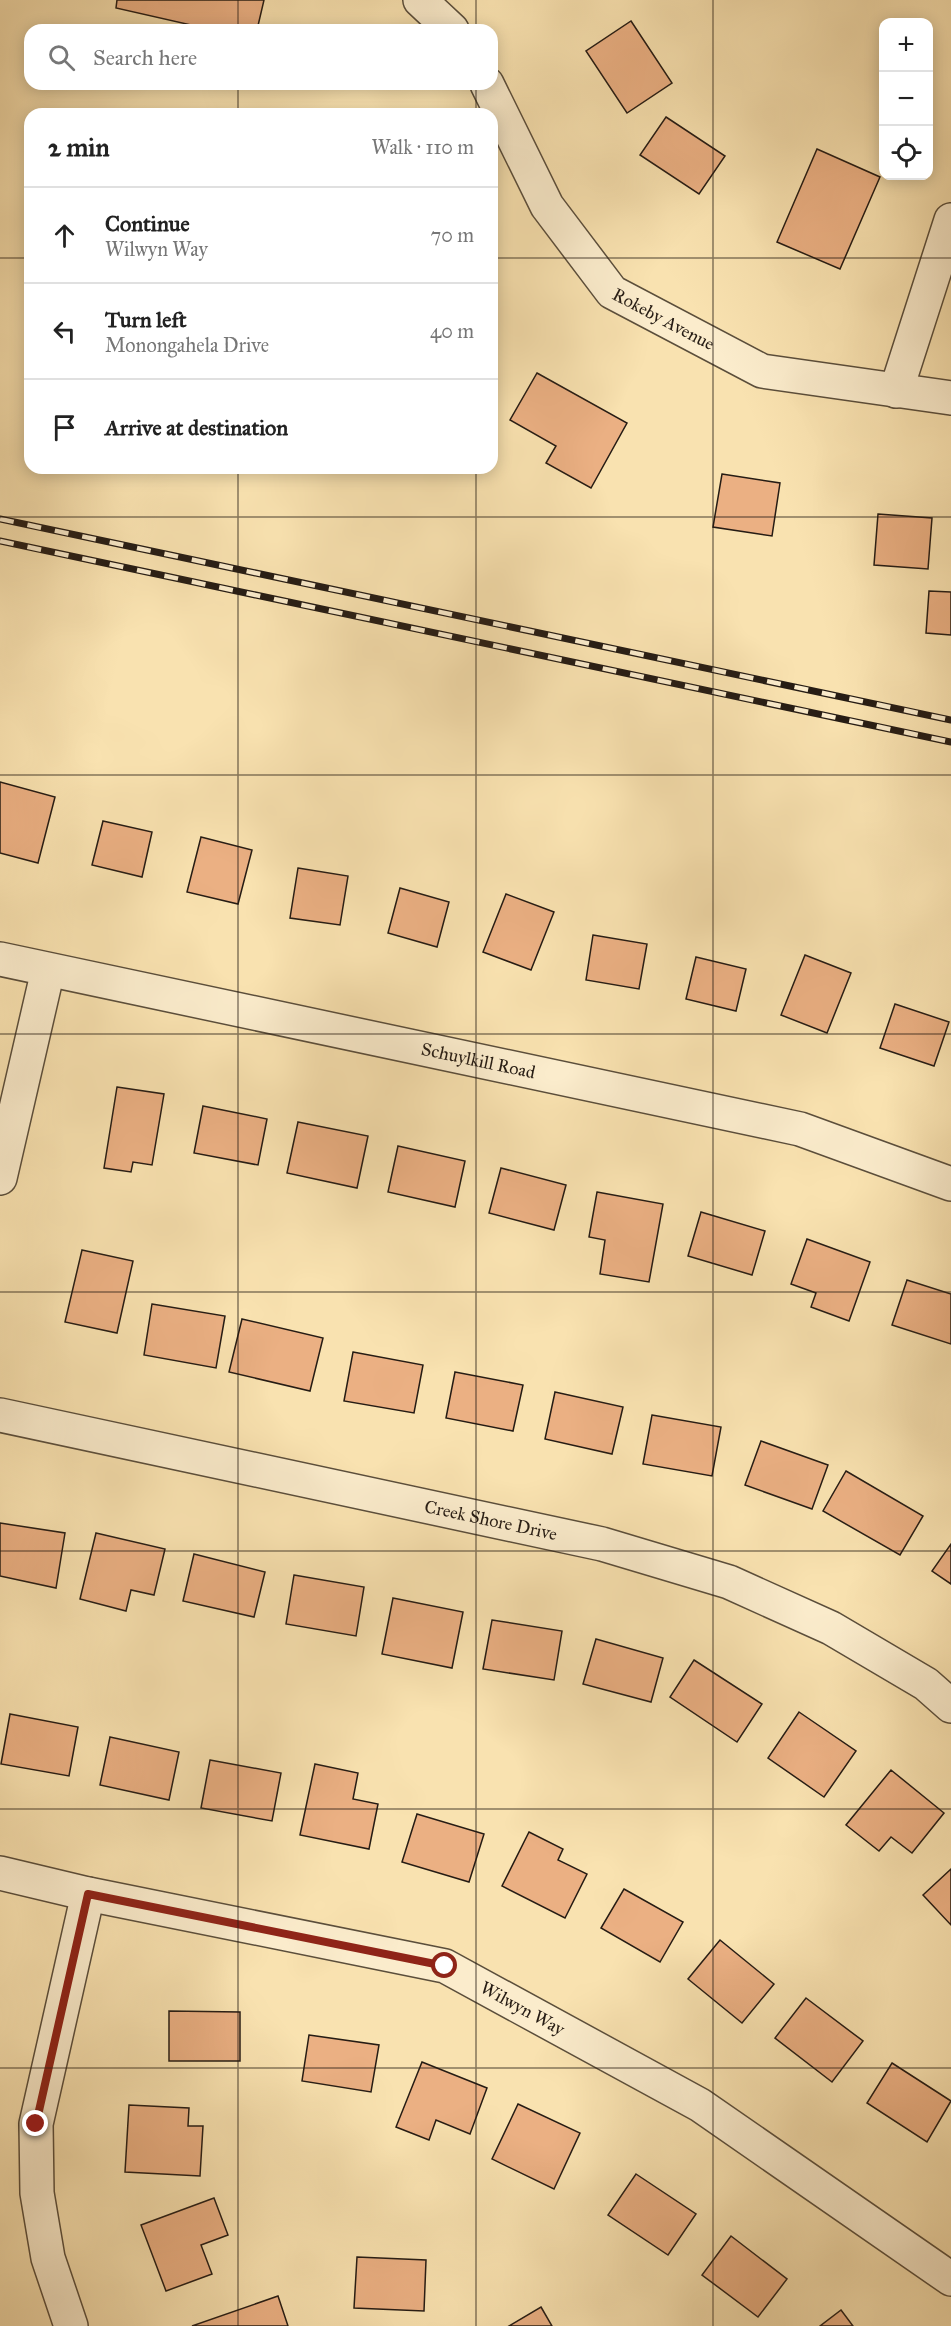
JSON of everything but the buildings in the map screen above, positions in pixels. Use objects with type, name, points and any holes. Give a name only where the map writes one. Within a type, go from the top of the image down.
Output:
[{"type":"street","points":[[420,0],[446,24]]},
{"type":"street","name":"Rokeby Avenue","points":[[490,90],[547,206],[612,292],[762,371],[951,398]]},
{"type":"street","points":[[896,391],[951,220]]},
{"type":"street","name":"Schuylkill Road","points":[[0,959],[800,1129],[951,1184]]},
{"type":"street","points":[[0,1178],[48,970]]},
{"type":"street","name":"Creek Shore Drive","points":[[0,1415],[602,1544],[729,1582],[831,1628],[926,1684],[951,1707]]},
{"type":"street","name":"Wilwyn Way","points":[[0,1873],[88,1894],[445,1966],[700,2104],[951,2279]]},
{"type":"street","points":[[72,2326],[48,2258],[37,2193],[36,2124],[88,1894]]},
{"type":"railway","points":[[0,519],[951,720]]},
{"type":"railway","points":[[0,541],[951,742]]},
{"type":"route","points":[[36,2124],[88,1894],[445,1966]]}]
